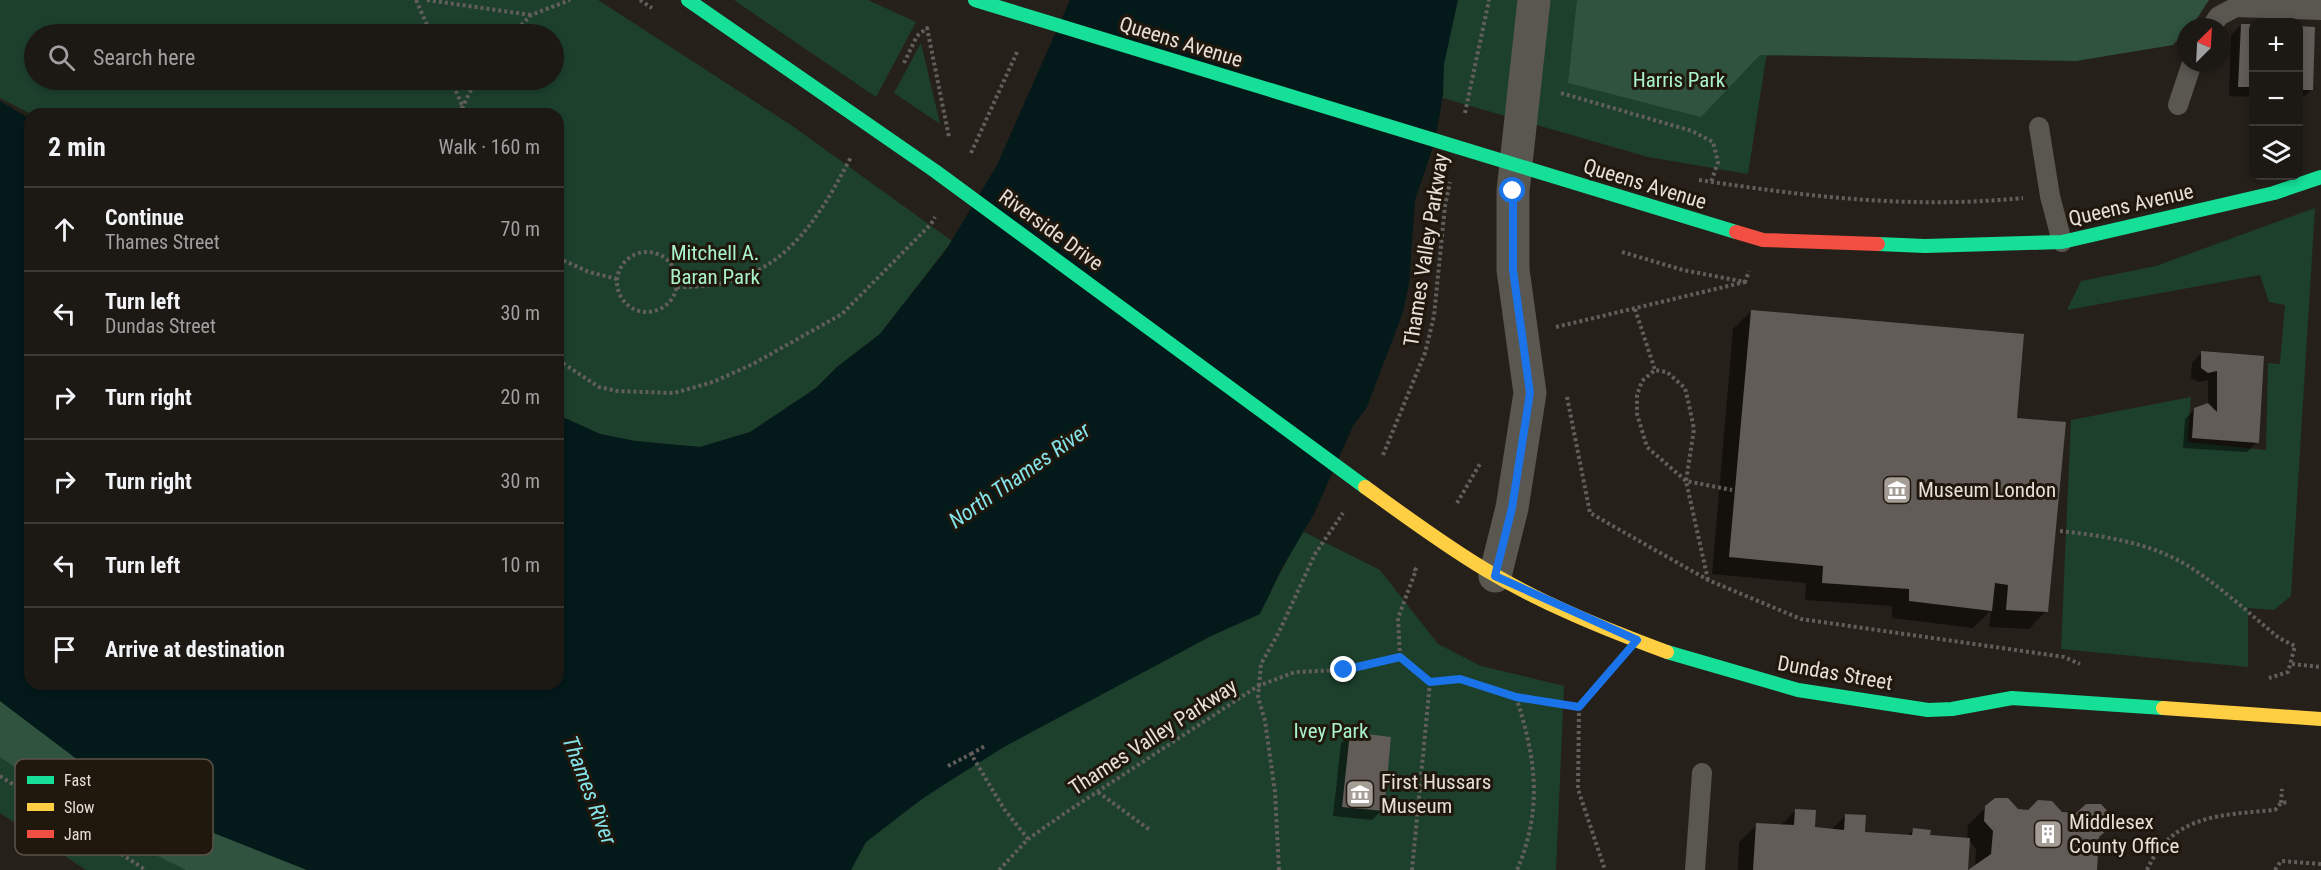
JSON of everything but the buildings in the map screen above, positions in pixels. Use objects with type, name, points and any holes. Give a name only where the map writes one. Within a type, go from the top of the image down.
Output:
[{"type":"main road","name":"Riverside Drive","points":[[688,0],[935,171],[1384,500]]},
{"type":"main road","name":"Queens Avenue","points":[[975,0],[1763,240],[1925,246],[2062,242],[2274,193],[2321,177]]},
{"type":"main road","name":"Dundas Street","points":[[1384,500],[1433,537],[1495,576],[1637,640],[1755,681],[1823,696],[1931,710],[2020,698],[2321,719]]},
{"type":"street","points":[[1495,576],[1512,508],[1530,393],[1513,270],[1513,191],[1534,0]]},
{"type":"lane","points":[[2218,18],[2236,7],[2321,10]]},
{"type":"lane","points":[[2178,105],[2189,72]]},
{"type":"lane","points":[[2038,127],[2050,196],[2062,242]]},
{"type":"lane","points":[[1695,870],[1702,773]]},
{"type":"path","points":[[416,0],[427,24]]},
{"type":"path","points":[[427,0],[531,15]]},
{"type":"path","points":[[522,24],[531,15],[570,0]]},
{"type":"path","points":[[1465,114],[1489,0]]},
{"type":"path","points":[[904,63],[917,36],[927,28],[950,144]]},
{"type":"path","points":[[970,154],[1021,43]]},
{"type":"path","points":[[455,90],[462,106]]},
{"type":"path","points":[[462,106],[471,90]]},
{"type":"path","points":[[1560,93],[1692,131],[1713,142],[1718,162],[1711,182]]},
{"type":"path","points":[[677,287],[717,284],[770,263],[794,244],[826,205],[854,152]]},
{"type":"path","name":"Thames Valley Parkway","points":[[1379,460],[1425,353],[1434,316],[1445,206],[1453,171]]},
{"type":"path","points":[[1689,179],[1775,193],[1863,202],[1940,204],[2050,196]]},
{"type":"path","points":[[564,365],[581,378],[599,387],[617,391],[674,393],[713,382],[753,364],[842,314],[931,224],[936,214]]},
{"type":"path","points":[[1745,282],[1763,240]]},
{"type":"path","points":[[651,252],[660,255],[674,268],[677,287],[673,297],[658,310],[638,310],[622,299],[617,279],[619,270],[632,256],[651,252]]},
{"type":"path","points":[[1622,252],[1683,270],[1745,282]]},
{"type":"path","points":[[564,261],[589,272],[617,279]]},
{"type":"path","points":[[1578,322],[1745,282]]},
{"type":"path","points":[[1635,309],[1655,370]]},
{"type":"path","points":[[1552,316],[1557,338]]},
{"type":"path","points":[[1708,580],[1686,481],[1694,429],[1685,388],[1667,372],[1655,370],[1642,381],[1637,395],[1637,414],[1647,447],[1686,481],[1732,489]]},
{"type":"path","points":[[1566,389],[1590,513],[1708,580],[1801,619],[2064,657],[2091,668]]},
{"type":"path","name":"Thames Valley Parkway","points":[[999,870],[1028,839],[1146,757],[1258,686],[1261,664],[1279,632],[1302,579],[1315,554],[1347,507]]},
{"type":"path","points":[[2060,531],[2137,544],[2192,568],[2279,638],[2295,646],[2287,680]]},
{"type":"path","points":[[1416,570],[1398,618],[1400,657],[1430,682],[1460,679],[1516,697],[1579,707]]},
{"type":"path","points":[[1605,870],[1578,789],[1579,707],[1637,640]]},
{"type":"path","points":[[1279,870],[1275,792],[1258,686],[1295,672],[1344,670],[1400,657]]},
{"type":"path","points":[[2292,664],[2321,667]]},
{"type":"path","points":[[2260,680],[2288,672]]},
{"type":"path","points":[[1412,870],[1430,682]]},
{"type":"path","points":[[1516,697],[1528,733],[1535,772],[1533,818],[1517,870]]},
{"type":"path","points":[[948,766],[985,746]]},
{"type":"path","points":[[971,754],[1004,809],[1028,839]]},
{"type":"path","points":[[0,776],[15,786]]},
{"type":"path","points":[[2147,870],[2162,845],[2187,826],[2217,815],[2275,810],[2281,803],[2282,789]]},
{"type":"path","points":[[1098,792],[1150,830]]},
{"type":"path","points":[[2281,803],[2288,802]]},
{"type":"path","points":[[123,855],[146,870]]},
{"type":"path","points":[[2275,870],[2281,861],[2321,864]]},
{"type":"green space","name":"Mitchell A. Baran Park","points":[[0,0],[598,0],[791,125],[952,241],[880,334],[837,367],[816,388],[750,432],[700,447],[635,441],[600,434],[564,418],[564,108],[24,108],[24,110],[0,98]]},
{"type":"green space","points":[[734,0],[868,0],[916,22],[876,97]]},
{"type":"green space","name":"Harris Park","points":[[1439,0],[1775,0],[1748,174],[1648,157],[1429,94]]},
{"type":"green space","points":[[1577,0],[2209,0],[2197,18],[2177,18],[2177,41],[2173,45],[2076,61],[1760,55],[1701,117],[1568,83]]},
{"type":"green space","points":[[921,43],[940,124],[894,93]]},
{"type":"green space","points":[[2315,208],[2291,596],[2274,610],[2248,608],[2248,667],[2061,649],[2071,420],[2191,397],[2187,442],[2266,450],[2268,363],[2280,364],[2285,305],[2269,302],[2260,275],[2067,310],[2081,281],[2156,266]]},
{"type":"green space","name":"Ivey Park","points":[[1302,531],[1380,570],[1438,644],[1481,666],[1564,686],[1556,870],[835,870],[843,831],[1211,636],[1259,614]]},
{"type":"green space","points":[[0,701],[77,759],[15,759],[15,823],[0,813]]},
{"type":"green space","points":[[0,701],[77,759],[15,759],[15,767],[0,757]]},
{"type":"green space","points":[[213,833],[307,870],[86,870],[63,855],[213,855]]},
{"type":"green space","points":[[213,833],[307,870],[186,870],[156,855],[213,855]]},
{"type":"water","points":[[1070,0],[1458,0],[1444,64],[1443,95],[1435,141],[1415,200],[1409,284],[1403,312],[1367,407],[1353,426],[1314,514],[1282,568],[1260,614],[1211,636],[1004,747],[956,777],[922,799],[866,842],[851,870],[307,870],[213,833],[213,759],[77,759],[0,701],[0,101],[24,115],[24,690],[564,690],[564,418],[600,434],[635,441],[700,447],[750,432],[816,388],[837,367],[880,334],[946,250],[997,165]]},
{"type":"traffic: fast","points":[[688,0],[935,171],[1365,487]]},
{"type":"traffic: fast","points":[[975,0],[1736,232]]},
{"type":"traffic: fast","points":[[1878,244],[1925,246],[2062,242],[2274,193],[2321,177]]},
{"type":"traffic: fast","points":[[1667,652],[1798,690],[1928,710],[1952,709],[2012,698],[2163,708]]},
{"type":"traffic: slow","points":[[1365,487],[1455,551],[1486,570],[1575,615],[1667,652]]},
{"type":"traffic: slow","points":[[2163,708],[2321,719]]},
{"type":"traffic: jam","points":[[1736,232],[1763,240],[1878,244]]},
{"type":"place","name":"Museum London","points":[[1897,490]]},
{"type":"place","name":"First Hussars Museum","points":[[1360,794]]},
{"type":"place","name":"Middlesex County Office","points":[[2048,834]]},
{"type":"route","points":[[1344,670],[1400,657],[1430,682],[1460,679],[1516,697],[1579,707],[1637,640],[1495,576],[1512,508],[1530,393],[1513,270],[1513,191]]},
{"type":"water label","name":"North Thames River","points":[[1019,475]]},
{"type":"water label","name":"Thames River","points":[[590,790]]}]
